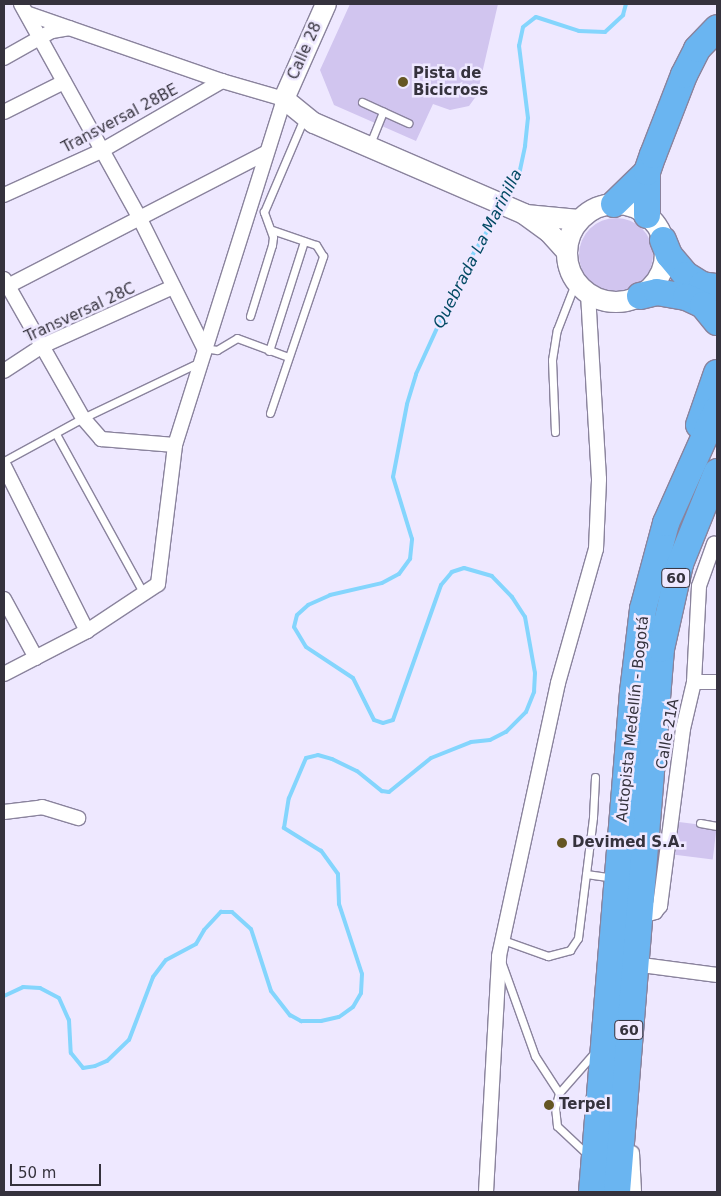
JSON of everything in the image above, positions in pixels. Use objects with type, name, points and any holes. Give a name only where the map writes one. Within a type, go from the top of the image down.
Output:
[{"type":"highway","points":[[647,215],[647,172],[684,75],[697,49],[717,28]]},
{"type":"highway","points":[[614,204],[647,172]]},
{"type":"highway","points":[[663,240],[670,254],[686,275],[702,285],[717,287]]},
{"type":"highway","points":[[640,296],[657,292],[686,297],[703,305],[717,322]]},
{"type":"highway","points":[[686,474],[700,420],[717,374]]},
{"type":"highway","name":"Autopista Medellín - Bogotá","points":[[592,1192],[633,692],[643,609],[666,523],[686,474],[717,409]]},
{"type":"highway","name":"Autopista Medellín - Bogotá","points":[[617,1192],[634,964],[662,641],[680,564],[717,472]]},
{"type":"main road","name":"Calle 28","points":[[284,99],[326,4]]},
{"type":"main road","points":[[284,99],[314,123],[518,212],[549,232],[567,252]]},
{"type":"main road","points":[[614,204],[631,207],[647,215],[663,240],[663,267],[650,289],[640,296],[613,302],[582,287],[569,267],[567,252],[571,235],[580,220],[589,212],[614,204]]},
{"type":"main road","points":[[518,212],[580,220]]},
{"type":"street","points":[[4,674],[87,631],[158,584],[175,445],[284,99],[222,81],[72,28],[25,9]]},
{"type":"street","points":[[25,9],[101,151],[140,219],[173,287],[202,355]]},
{"type":"street","points":[[4,58],[61,28],[72,28]]},
{"type":"street","name":"Transversal 28BE","points":[[4,195],[101,151],[222,81]]},
{"type":"street","points":[[4,112],[64,82]]},
{"type":"street","points":[[175,445],[101,439],[83,418],[5,284],[140,219],[266,153]]},
{"type":"street","name":"Transversal 28C","points":[[4,370],[42,346],[173,287]]},
{"type":"street","points":[[486,1192],[499,956],[558,683],[596,549],[599,479],[582,287]]},
{"type":"street","points":[[4,466],[87,631]]},
{"type":"street","name":"Calle 21A","points":[[638,917],[655,912],[660,906],[683,729],[694,682],[699,586],[714,544]]},
{"type":"street","points":[[4,599],[36,658]]},
{"type":"street","points":[[694,682],[717,682]]},
{"type":"street","points":[[4,812],[42,807],[78,818]]},
{"type":"street","points":[[634,964],[717,975]]},
{"type":"street","points":[[628,1053],[635,1062],[636,1076],[631,1167],[634,1192]]},
{"type":"lane","points":[[362,102],[408,123]]},
{"type":"lane","points":[[368,147],[383,112]]},
{"type":"lane","points":[[250,316],[272,245],[272,230],[264,212],[305,114]]},
{"type":"lane","points":[[270,413],[323,256],[316,244],[272,230]]},
{"type":"lane","points":[[269,351],[304,241]]},
{"type":"lane","points":[[555,432],[552,360],[557,330],[582,287]]},
{"type":"lane","points":[[4,461],[202,355],[218,350],[238,338],[288,357]]},
{"type":"lane","points":[[56,434],[144,595]]},
{"type":"lane","points":[[502,940],[548,956],[570,950],[578,938],[595,777]]},
{"type":"lane","points":[[700,823],[717,826]]},
{"type":"lane","points":[[586,874],[618,878]]},
{"type":"lane","points":[[499,956],[535,1056],[559,1093]]},
{"type":"lane","points":[[595,1160],[556,1126],[554,1108],[559,1093],[605,1040]]},
{"type":"shaded area","name":"Pista de Bicicross","points":[[350,4],[498,4],[477,95],[469,106],[450,110],[433,104],[416,141],[334,105],[320,70]]},
{"type":"shaded area","points":[[616,218],[637,224],[647,234],[653,255],[647,276],[637,286],[616,292],[595,286],[585,276],[579,255],[585,234],[595,224]]},
{"type":"shaded area","points":[[679,822],[717,827],[713,859],[675,855]]},
{"type":"waterway","name":"Quebrada La Marinilla","points":[[506,199],[520,170],[528,118],[519,46],[523,27],[536,17],[579,31],[605,32],[623,15],[626,4]]},
{"type":"waterway","name":"Quebrada La Marinilla","points":[[4,996],[23,987],[40,988],[59,998],[69,1020],[71,1053],[83,1068],[95,1066],[107,1061],[129,1040],[153,977],[166,960],[196,944],[204,930],[221,912],[232,912],[251,929],[271,991],[290,1015],[301,1021],[321,1021],[339,1017],[353,1007],[361,993],[362,974],[339,904],[338,874],[321,851],[284,828],[289,798],[306,758],[318,755],[332,759],[357,771],[382,791],[389,792],[431,758],[471,742],[490,740],[506,732],[526,712],[534,692],[535,673],[525,617],[512,597],[492,576],[464,568],[452,572],[441,585],[393,720],[383,723],[374,720],[353,678],[306,647],[294,627],[297,615],[308,605],[330,595],[382,583],[399,574],[410,559],[412,539],[393,477],[407,404],[416,374],[464,269],[500,210]]},
{"type":"place","name":"Pista de Bicicross","points":[[403,82]]},
{"type":"place","name":"Devimed S.A.","points":[[562,843]]},
{"type":"place","name":"Terpel","points":[[549,1105]]}]
